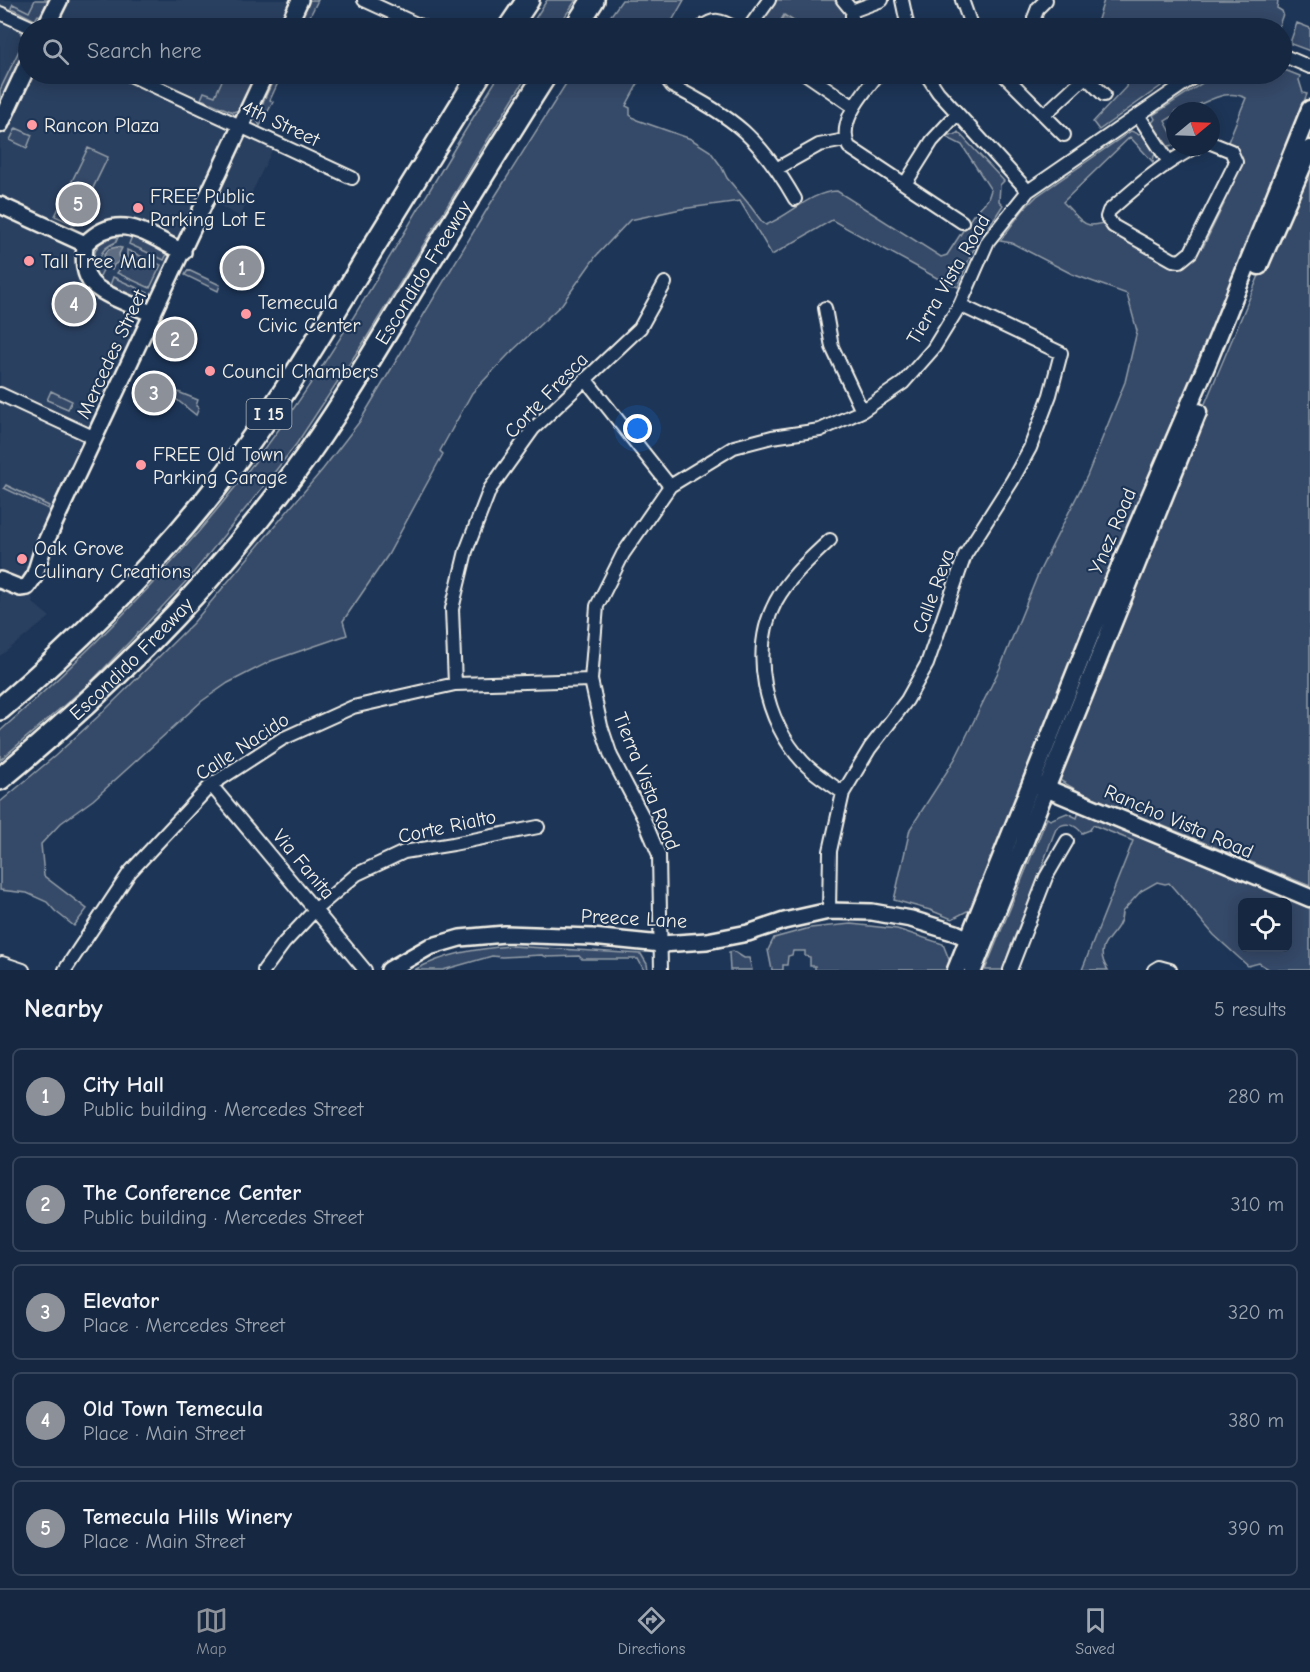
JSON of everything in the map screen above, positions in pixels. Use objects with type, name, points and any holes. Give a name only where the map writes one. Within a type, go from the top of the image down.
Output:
[{"type":"highway","points":[[516,18],[528,0]]},
{"type":"highway","points":[[581,18],[593,0]]},
{"type":"highway","name":"I 15","points":[[0,709],[44,672],[156,557],[206,500],[285,392],[474,84]]},
{"type":"highway","name":"Escondido Freeway","points":[[0,779],[91,699],[166,624],[228,555],[294,473],[368,366],[540,84]]},
{"type":"main road","points":[[50,18],[59,0]]},
{"type":"main road","points":[[0,124],[19,84]]},
{"type":"main road","name":"Ynez Road","points":[[1039,785],[1090,636],[1207,364],[1310,109]]},
{"type":"main road","name":"Ynez Road","points":[[956,970],[976,942],[1039,785],[1310,149]]},
{"type":"main road","name":"Rancho Vista Road","points":[[1039,785],[1310,898]]},
{"type":"main road","name":"Ynez Road","points":[[973,970],[976,942]]},
{"type":"street","points":[[291,18],[300,0]]},
{"type":"street","points":[[364,0],[403,18]]},
{"type":"street","points":[[757,18],[769,0]]},
{"type":"street","points":[[843,0],[852,11],[852,18]]},
{"type":"street","points":[[852,11],[882,0]]},
{"type":"street","points":[[902,0],[906,18]]},
{"type":"street","points":[[962,0],[968,18]]},
{"type":"street","points":[[1034,18],[1038,8],[1046,0]]},
{"type":"street","points":[[0,13],[18,21]]},
{"type":"street","points":[[1292,60],[1310,67]]},
{"type":"street","name":"4th Street","points":[[149,84],[352,177]]},
{"type":"street","name":"Mercedes Street","points":[[0,580],[20,588],[27,587],[34,577],[43,548],[261,84]]},
{"type":"street","points":[[670,84],[734,121],[755,140],[778,168],[795,199]]},
{"type":"street","points":[[824,84],[854,107]]},
{"type":"street","points":[[871,84],[854,107],[844,134],[849,147],[962,222]]},
{"type":"street","points":[[933,84],[1028,191]]},
{"type":"street","points":[[1013,84],[1064,135]]},
{"type":"street","points":[[1044,115],[1075,84]]},
{"type":"street","points":[[1093,84],[1104,95]]},
{"type":"street","name":"Tierra Vista Road","points":[[660,970],[660,855],[611,756],[601,726],[591,680],[597,606],[622,554],[670,486],[734,447],[772,437],[820,430],[862,411],[903,383],[933,349],[960,305],[988,241],[1028,191],[1183,84]]},
{"type":"street","points":[[905,184],[932,141],[957,114]]},
{"type":"street","points":[[1138,115],[1169,162]]},
{"type":"street","points":[[778,168],[819,145],[845,140]]},
{"type":"street","points":[[1180,156],[1169,162],[1108,211],[1107,217],[1113,226],[1173,260],[1180,261],[1191,252],[1236,162],[1231,151],[1220,147]]},
{"type":"street","points":[[0,205],[85,244]]},
{"type":"street","points":[[153,314],[91,283],[84,260],[85,244],[102,230],[122,226],[132,228],[183,252]]},
{"type":"street","name":"Corte Fresca","points":[[455,684],[452,609],[466,551],[490,489],[533,429],[640,328],[665,283]]},
{"type":"street","name":"Calle Reva","points":[[829,911],[830,851],[843,793],[870,748],[907,700],[927,664],[965,555],[1030,448],[1050,395],[1060,353],[960,305]]},
{"type":"street","points":[[825,308],[832,347],[862,411]]},
{"type":"street","points":[[586,380],[670,486]]},
{"type":"street","points":[[0,394],[94,438]]},
{"type":"street","points":[[830,540],[801,568],[776,601],[764,637],[763,668],[767,694],[780,732],[804,763],[843,793]]},
{"type":"street","name":"Calle Nacido","points":[[65,970],[130,872],[212,785],[282,739],[353,707],[455,684],[591,680]]},
{"type":"street","name":"Via Fanita","points":[[212,785],[365,970]]},
{"type":"street","name":"Corte Rialto","points":[[264,970],[284,943],[316,909],[357,874],[404,852],[538,827]]},
{"type":"street","points":[[1010,970],[1046,877],[1067,841]]},
{"type":"street","name":"Preece Lane","points":[[389,970],[429,947],[460,938],[506,933],[592,937],[661,944],[707,941],[748,933],[784,921],[829,911],[872,912],[911,919],[976,942]]},
{"type":"street","points":[[2,963],[23,970]]},
{"type":"street","points":[[1154,970],[1159,968],[1170,970]]},
{"type":"shaded area","points":[[0,0],[291,0],[282,18],[18,18],[18,84],[252,84],[240,110],[256,118],[261,126],[279,136],[240,217],[199,194],[29,561],[33,603],[50,617],[0,656]]},
{"type":"shaded area","points":[[35,0],[49,0],[42,16],[38,15],[36,18],[31,18],[11,8],[13,4],[29,12]]},
{"type":"shaded area","points":[[309,0],[318,0],[309,18],[301,18]]},
{"type":"shaded area","points":[[547,0],[576,0],[564,18],[535,18]]},
{"type":"shaded area","points":[[622,0],[684,0],[674,18],[609,18]]},
{"type":"shaded area","points":[[777,0],[834,0],[847,16],[846,18],[764,18]]},
{"type":"shaded area","points":[[1104,0],[1278,0],[1277,8],[1283,14],[1282,18],[1098,18]]},
{"type":"shaded area","points":[[1297,23],[1310,28],[1310,51],[1292,44]]},
{"type":"shaded area","points":[[18,53],[18,65],[0,104],[0,90]]},
{"type":"shaded area","points":[[1292,73],[1300,76],[1303,93],[1307,94],[972,912],[967,911],[952,919],[894,900],[910,829],[955,759],[1000,668],[1039,572],[1087,476],[1125,382],[1137,331],[1127,294],[1072,274],[1012,243],[1000,241],[1023,210],[1037,196],[1131,131],[1139,134],[1142,132],[1157,154],[1153,162],[1130,137],[1063,202],[1086,224],[1097,225],[1115,219],[1175,255],[1183,252],[1188,242],[1203,247],[1224,204],[1219,201],[1237,170],[1232,147],[1228,142],[1246,98],[1237,95],[1219,96],[1205,102],[1173,102],[1201,84],[1292,84]]},
{"type":"shaded area","points":[[220,84],[251,84],[239,110],[233,112],[201,99],[204,92],[215,96]]},
{"type":"shaded area","points":[[271,84],[277,84],[270,100],[273,102],[260,126],[256,118]]},
{"type":"shaded area","points":[[494,84],[522,84],[367,337],[297,443],[190,577],[134,637],[90,683],[0,760],[0,731],[75,662],[147,589],[214,513],[277,432],[336,345]]},
{"type":"shaded area","points":[[566,84],[638,84],[626,106],[630,108],[630,115],[637,120],[691,139],[710,151],[727,178],[766,225],[818,195],[837,191],[941,257],[947,255],[973,215],[988,199],[991,190],[962,145],[942,135],[945,132],[948,135],[955,135],[958,132],[1004,181],[1000,185],[999,201],[1003,205],[971,254],[958,287],[937,278],[832,220],[772,255],[740,201],[681,209],[630,220],[596,256],[562,304],[472,393],[440,451],[443,454],[388,555],[343,621],[347,635],[271,661],[228,683],[202,701],[93,800],[61,823],[41,844],[44,876],[87,909],[74,926],[47,902],[27,893],[0,890],[0,802],[103,712],[194,622],[323,469],[360,421],[489,206]]},
{"type":"shaded area","points":[[1126,84],[1164,84],[1099,130],[1093,122]]},
{"type":"shaded area","points":[[1166,107],[1166,143],[1151,124],[1155,119],[1153,115]]},
{"type":"shaded area","points":[[16,128],[32,135],[27,148],[10,140]]},
{"type":"shaded area","points":[[88,148],[108,157],[75,225],[55,216]]},
{"type":"shaded area","points":[[1310,167],[1310,886],[1078,791],[1061,781],[1058,775],[1196,425],[1287,209]]},
{"type":"shaded area","points":[[120,233],[116,242],[102,253],[100,260],[103,270],[99,278],[94,263],[96,250],[105,239]]},
{"type":"shaded area","points":[[132,236],[168,252],[164,260],[129,244]]},
{"type":"shaded area","points":[[122,248],[119,254],[120,261],[114,265],[112,270],[107,267],[104,255],[109,249]]},
{"type":"shaded area","points":[[127,250],[161,265],[150,288],[117,273],[127,260]]},
{"type":"shaded area","points":[[188,270],[220,285],[218,291],[185,275]]},
{"type":"shaded area","points":[[113,277],[148,293],[145,301],[110,285]]},
{"type":"shaded area","points":[[173,390],[198,400],[196,406],[199,408],[196,415],[171,395]]},
{"type":"shaded area","points":[[51,391],[72,401],[68,409],[47,400]]},
{"type":"shaded area","points":[[6,485],[49,506],[48,509],[4,488]]},
{"type":"shaded area","points":[[1079,812],[1286,898],[1238,898],[1238,952],[1292,952],[1292,901],[1310,908],[1310,970],[1270,970],[1259,963],[1248,966],[1214,935],[1169,883],[1157,882],[1141,891],[1122,912],[1117,928],[1104,945],[1102,952],[1108,970],[1082,970],[1133,841],[1093,825],[1090,830],[1082,833],[1076,827],[1066,824],[1056,829],[1003,970],[985,970],[1047,818],[1050,820],[1067,813],[1077,818]]},
{"type":"shaded area","points":[[851,924],[897,929],[943,944],[950,962],[946,970],[815,970],[815,966],[810,966],[810,957],[805,956],[805,951],[793,951],[792,955],[788,956],[787,965],[783,965],[783,970],[772,970],[768,950],[774,938],[810,928]]},
{"type":"shaded area","points":[[511,946],[641,954],[648,970],[644,970],[638,959],[582,959],[579,956],[547,957],[542,955],[492,956],[443,970],[414,970],[461,953]]},
{"type":"shaded area","points":[[733,951],[744,958],[749,958],[752,970],[730,970],[729,952]]},
{"type":"place","name":"Rancon Plaza","points":[[32,125]]},
{"type":"place","name":"Temecula Hills Winery","points":[[78,204]]},
{"type":"place","name":"FREE Public Parking Lot E","points":[[138,208]]},
{"type":"place","name":"Tall Tree Mall","points":[[29,261]]},
{"type":"place","name":"City Hall","points":[[242,268]]},
{"type":"place","name":"Old Town Temecula","points":[[74,304]]},
{"type":"place","name":"Temecula Civic Center","points":[[246,314]]},
{"type":"place","name":"The Conference Center","points":[[175,339]]},
{"type":"place","name":"Council Chambers","points":[[210,371]]},
{"type":"place","name":"Elevator","points":[[154,393]]},
{"type":"place","name":"FREE Old Town Parking Garage","points":[[141,465]]},
{"type":"place","name":"Oak Grove Culinary Creations","points":[[22,559]]}]
